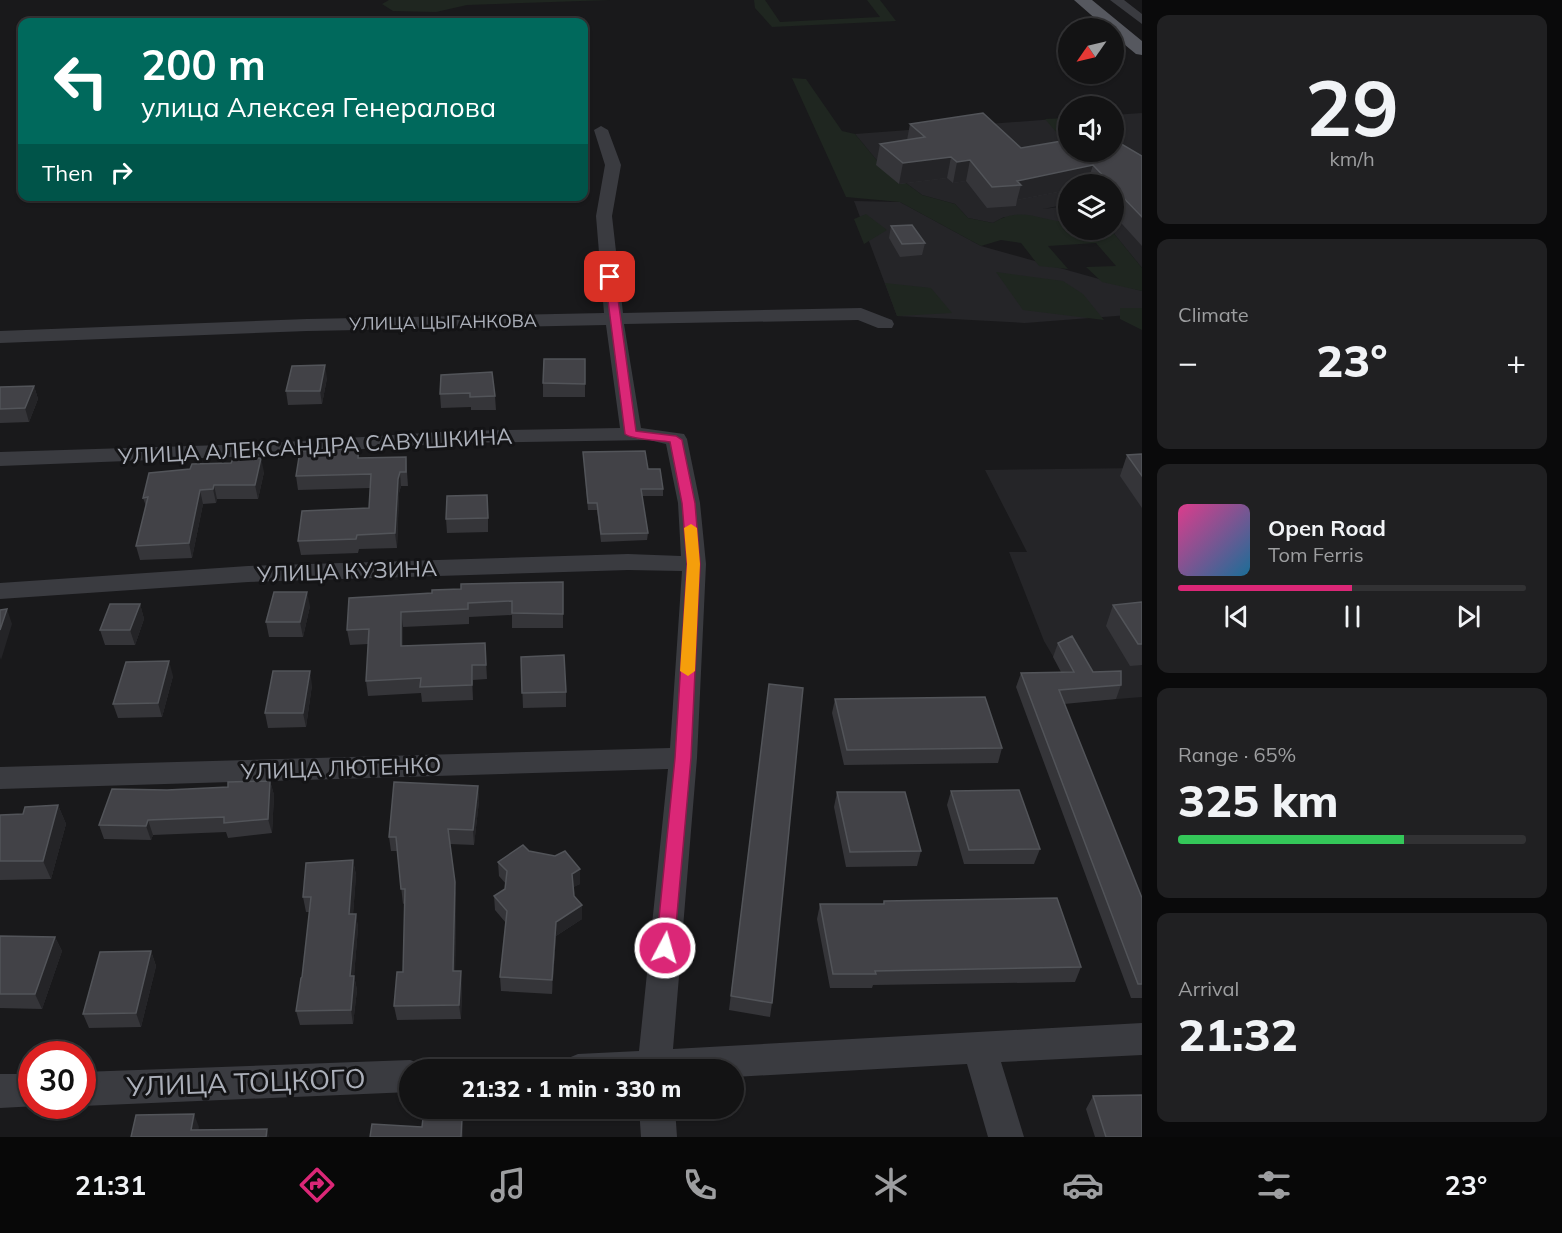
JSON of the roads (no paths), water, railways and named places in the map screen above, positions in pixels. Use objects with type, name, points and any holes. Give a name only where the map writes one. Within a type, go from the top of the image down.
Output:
[{"type":"main road","points":[[1082,0],[1142,50]]},
{"type":"street","points":[[1116,0],[1142,20]]},
{"type":"street","points":[[601,130],[613,165],[604,216],[614,318],[631,434]]},
{"type":"street","name":"УЛИЦА ЦЫГАНКОВА","points":[[0,336],[307,325],[861,314],[885,324]]},
{"type":"street","name":"УЛИЦА АЛЕКСАНДРА САВУШКИНА","points":[[0,459],[254,450],[456,437],[649,434],[676,440],[688,503],[693,564]]},
{"type":"street","name":"УЛИЦА КУЗИНА","points":[[0,591],[248,574],[628,562],[693,564]]},
{"type":"street","points":[[655,1059],[683,758],[693,564]]},
{"type":"street","name":"УЛИЦА ЛЮТЕНКО","points":[[0,778],[683,758]]},
{"type":"street","points":[[744,1063],[1142,1039]]},
{"type":"street","points":[[981,1049],[1006,1137]]},
{"type":"street","name":"УЛИЦА ТОЦКОГО","points":[[96,1088],[399,1076]]},
{"type":"street","points":[[0,1091],[18,1090]]},
{"type":"street","points":[[658,1119],[659,1137]]}]
